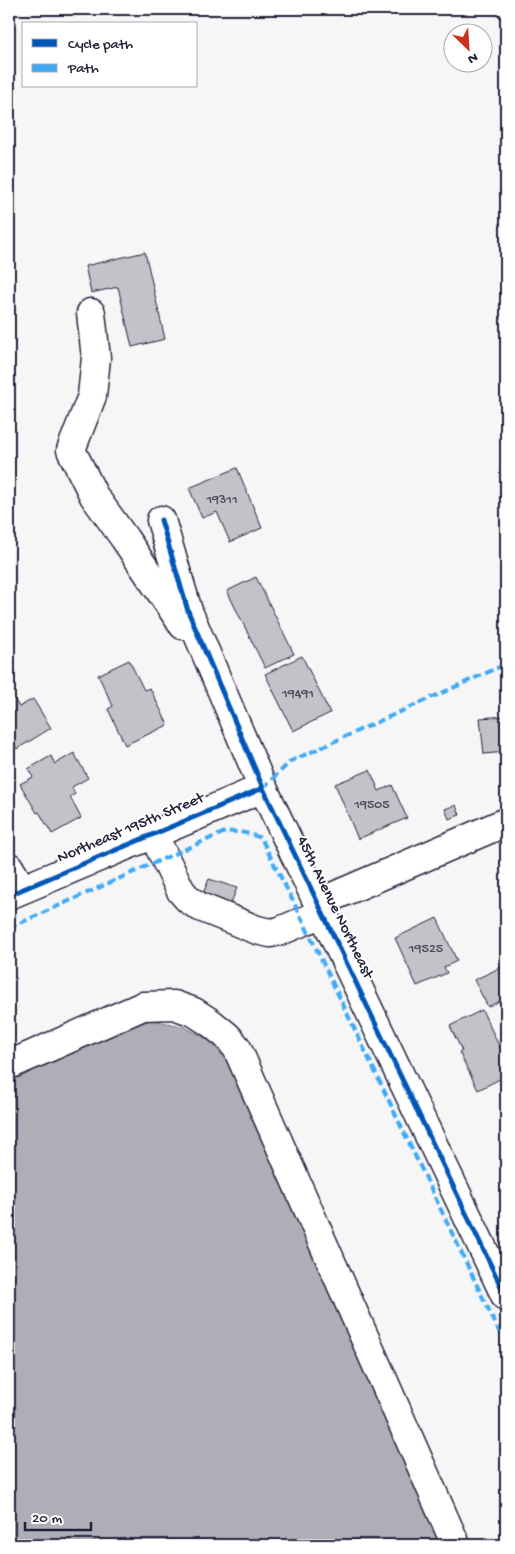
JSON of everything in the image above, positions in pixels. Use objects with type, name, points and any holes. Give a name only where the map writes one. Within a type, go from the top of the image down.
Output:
[{"type":"street","points":[[91,313],[96,358],[92,396],[71,450],[94,496],[210,663]]},
{"type":"street","name":"45th Avenue Northeast","points":[[161,520],[188,611],[263,788],[506,1298]]},
{"type":"street","name":"Northeast 195th Street","points":[[13,884],[153,834],[263,788]]},
{"type":"street","points":[[153,834],[181,891],[189,900],[200,907],[257,930],[270,933],[280,932],[320,908],[506,822]]},
{"type":"street","points":[[9,1065],[143,1006],[174,1005],[194,1012],[227,1036],[237,1048],[456,1545]]},
{"type":"shaded area","points":[[151,1020],[183,1026],[209,1040],[226,1060],[443,1545],[9,1545],[9,1079],[125,1027]]},
{"type":"building","points":[[145,252],[165,339],[132,347],[118,287],[91,293],[85,266]]},
{"type":"building","points":[[237,468],[262,528],[230,542],[217,512],[202,518],[189,488]]},
{"type":"building","points":[[256,577],[294,654],[265,668],[227,591]]},
{"type":"building","points":[[302,656],[330,713],[293,731],[265,674]]},
{"type":"building","points":[[129,660],[144,690],[150,688],[168,725],[125,745],[108,709],[113,706],[98,675]]},
{"type":"building","points":[[9,690],[19,707],[33,699],[51,728],[17,749],[9,735]]},
{"type":"building","points":[[506,716],[506,752],[484,754],[480,718]]},
{"type":"building","points":[[74,753],[88,778],[72,787],[75,794],[70,797],[81,818],[52,834],[20,784],[33,777],[28,769],[51,756],[55,764]]},
{"type":"building","points":[[370,770],[379,791],[392,785],[407,818],[358,839],[335,784]]},
{"type":"building","points":[[456,805],[460,815],[449,819],[445,809]]},
{"type":"building","points":[[209,879],[237,888],[227,913],[199,903]]},
{"type":"building","points":[[437,918],[457,961],[444,967],[447,973],[417,986],[395,938]]},
{"type":"building","points":[[506,965],[506,998],[488,1007],[474,980]]},
{"type":"building","points":[[482,1010],[506,1060],[506,1076],[478,1090],[459,1052],[462,1051],[450,1026]]},
{"type":"marked path","points":[[263,788],[291,761],[506,664]]},
{"type":"marked path","points":[[9,928],[225,832],[244,833],[261,838],[303,921],[506,1346]]},
{"type":"cycle path","points":[[161,520],[188,611],[263,788],[506,1297]]},
{"type":"cycle path","points":[[9,895],[263,788]]}]
